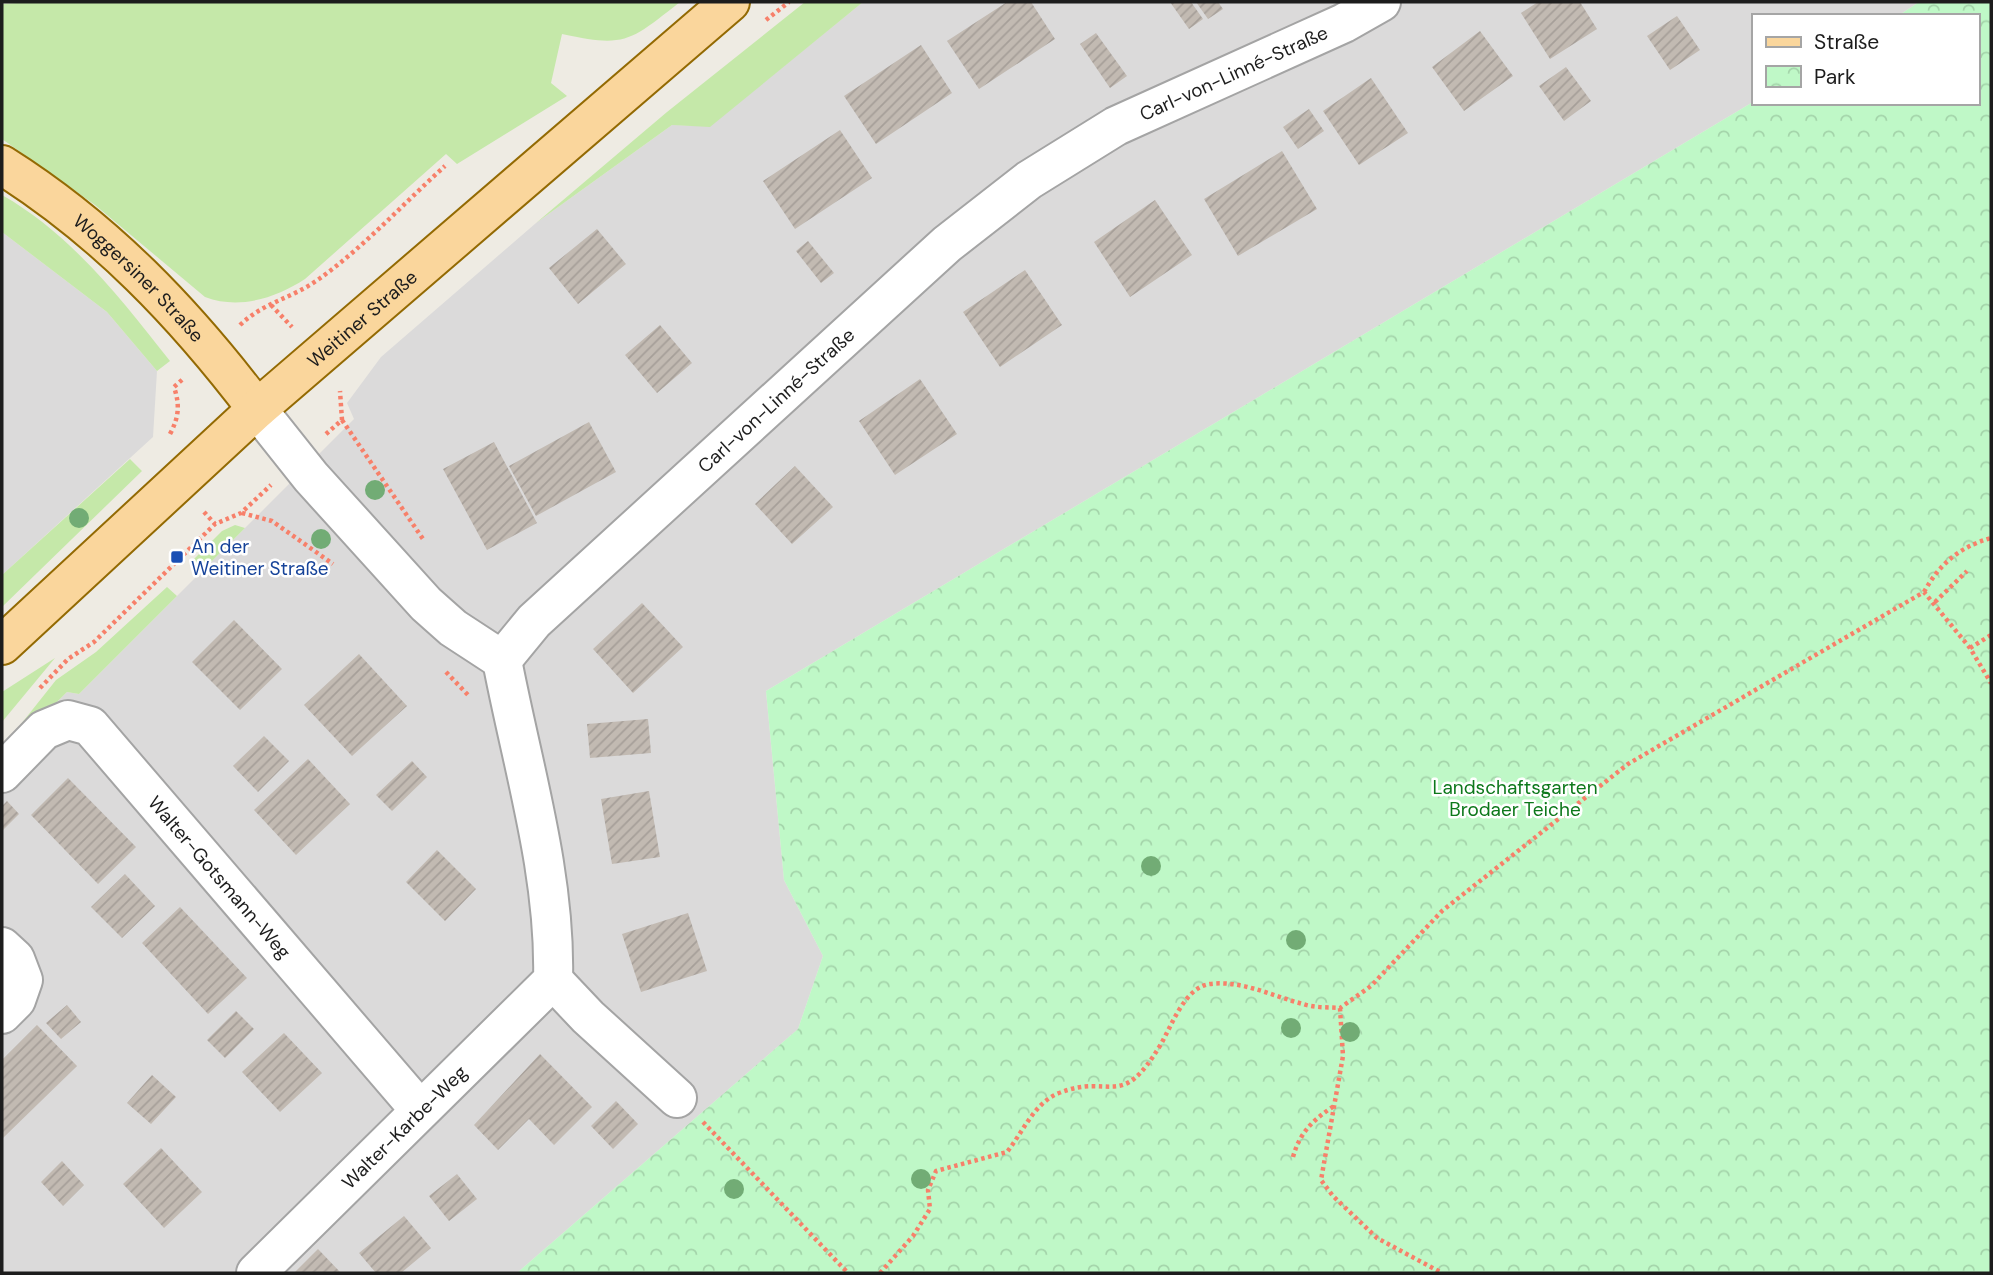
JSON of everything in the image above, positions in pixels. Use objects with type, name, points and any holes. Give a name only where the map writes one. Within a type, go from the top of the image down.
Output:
[{"type":"main road","name":"Weitiner Straße","points":[[2,645],[257,409],[681,41],[730,2]]},
{"type":"main road","name":"Woggersiner Straße","points":[[2,165],[62,207],[148,282],[199,334],[257,409]]},
{"type":"street","name":"Carl-von-Linné-Straße","points":[[502,660],[534,621],[937,254],[1029,180],[1116,126],[1344,23],[1381,2]]},
{"type":"street","points":[[257,409],[298,460],[426,604],[453,628],[502,660],[547,884],[554,944],[553,980],[588,1017],[677,1098]]},
{"type":"street","name":"Walter-Gotsmann-Weg","points":[[2,773],[44,730],[68,720],[90,726],[420,1110]]},
{"type":"street","points":[[2,947],[15,959],[23,980],[16,1000],[2,1014]]},
{"type":"street","name":"Walter-Karbe-Weg","points":[[256,1273],[553,980]]},
{"type":"path","points":[[271,305],[294,296],[322,277],[445,166]]},
{"type":"path","points":[[342,420],[418,528],[425,545]]},
{"type":"path","points":[[51,674],[94,642],[215,524],[241,513],[298,460]]},
{"type":"path","points":[[880,1273],[913,1236],[930,1209],[928,1190],[936,1171],[1007,1152],[1037,1107],[1059,1093],[1090,1088],[1121,1088],[1141,1074],[1185,1001],[1206,984],[1236,983],[1306,1006],[1340,1008],[1371,986],[1442,911],[1628,764],[1924,592],[1937,570],[1966,545],[1991,538]]},
{"type":"path","points":[[1935,602],[1967,571]]},
{"type":"path","points":[[1924,592],[1935,602],[1970,648],[1991,683]]},
{"type":"path","points":[[1970,648],[1991,635]]},
{"type":"path","points":[[1340,1008],[1343,1056],[1321,1180],[1333,1196],[1377,1238],[1442,1273]]},
{"type":"path","points":[[677,1098],[720,1137],[848,1273]]},
{"type":"path","points":[[1293,1157],[1298,1139],[1312,1121],[1335,1105]]},
{"type":"shaded area","points":[[863,2],[1919,2],[1901,14],[1752,14],[1752,103],[766,691],[784,880],[823,956],[798,1029],[517,1273],[2,1273],[2,756],[67,692],[79,694],[354,419],[347,403],[381,357],[536,223],[672,125],[710,126]]},
{"type":"shaded area","points":[[2,232],[107,312],[157,371],[153,437],[2,575]]},
{"type":"green space","points":[[680,2],[638,33],[626,38],[600,40],[562,34],[551,83],[567,96],[457,164],[446,154],[294,286],[257,300],[231,302],[205,297],[95,205],[2,139],[2,4]]},
{"type":"green space","points":[[805,2],[863,2],[710,127],[672,125],[536,223],[667,112]]},
{"type":"green space","name":"Landschaftsgarten Brodaer Teiche","points":[[1919,2],[1991,2],[1991,1273],[517,1273],[798,1029],[823,956],[784,880],[766,691],[1752,103],[1752,105],[1979,105],[1979,14],[1901,14]]},
{"type":"green space","points":[[2,195],[51,229],[73,249],[114,292],[170,361],[157,371],[107,312],[2,232]]},
{"type":"green space","points":[[130,459],[142,471],[2,607],[2,575]]},
{"type":"green space","points":[[235,525],[245,528],[202,571],[192,561],[222,531]]},
{"type":"green space","points":[[167,587],[177,596],[79,694],[67,692],[2,756],[2,748],[56,680],[96,652]]},
{"type":"green space","points":[[55,658],[2,722],[2,692]]},
{"type":"building","points":[[1007,2],[1031,2],[1055,39],[979,89],[947,41]]},
{"type":"building","points":[[1170,2],[1191,2],[1203,19],[1189,29]]},
{"type":"building","points":[[1196,2],[1218,2],[1223,9],[1208,19]]},
{"type":"building","points":[[1538,2],[1580,2],[1597,29],[1550,59],[1521,13]]},
{"type":"building","points":[[1677,16],[1700,50],[1670,70],[1647,36]]},
{"type":"building","points":[[1480,31],[1513,76],[1464,111],[1432,67]]},
{"type":"building","points":[[1096,33],[1127,76],[1110,88],[1080,44]]},
{"type":"building","points":[[921,45],[952,93],[876,144],[844,96]]},
{"type":"building","points":[[1566,67],[1591,101],[1564,121],[1539,86]]},
{"type":"building","points":[[1371,78],[1408,133],[1359,165],[1323,111]]},
{"type":"building","points":[[1309,109],[1324,131],[1298,149],[1283,127]]},
{"type":"building","points":[[840,130],[872,178],[795,229],[763,181]]},
{"type":"building","points":[[1282,151],[1317,209],[1238,256],[1204,199]]},
{"type":"building","points":[[1155,200],[1192,255],[1130,297],[1094,242]]},
{"type":"building","points":[[597,229],[626,264],[578,304],[549,268]]},
{"type":"building","points":[[808,241],[834,273],[821,283],[796,251]]},
{"type":"building","points":[[1025,270],[1062,325],[1000,367],[963,312]]},
{"type":"building","points":[[660,325],[692,363],[657,393],[625,355]]},
{"type":"building","points":[[920,379],[957,434],[895,475],[859,421]]},
{"type":"building","points":[[589,422],[616,472],[536,516],[509,466]]},
{"type":"building","points":[[494,442],[537,523],[487,550],[443,469]]},
{"type":"building","points":[[795,466],[833,507],[792,544],[755,504]]},
{"type":"building","points":[[642,603],[683,647],[633,693],[593,649]]},
{"type":"building","points":[[234,620],[282,669],[240,710],[192,662]]},
{"type":"building","points":[[359,654],[407,706],[352,756],[304,705]]},
{"type":"building","points":[[648,719],[651,753],[590,758],[587,724]]},
{"type":"building","points":[[264,736],[289,761],[258,792],[233,766]]},
{"type":"building","points":[[308,759],[350,804],[296,855],[254,810]]},
{"type":"building","points":[[412,761],[427,777],[392,811],[376,795]]},
{"type":"building","points":[[68,778],[136,847],[98,884],[31,815]]},
{"type":"building","points":[[649,791],[660,857],[612,864],[601,799]]},
{"type":"building","points":[[7,801],[19,814],[2,831],[2,806]]},
{"type":"building","points":[[437,850],[476,889],[445,921],[406,882]]},
{"type":"building","points":[[125,874],[155,906],[122,938],[91,907]]},
{"type":"building","points":[[180,907],[247,978],[208,1014],[142,943]]},
{"type":"building","points":[[688,913],[707,971],[641,992],[622,934]]},
{"type":"building","points":[[67,1005],[81,1022],[61,1039],[46,1023]]},
{"type":"building","points":[[236,1011],[254,1029],[225,1058],[207,1040]]},
{"type":"building","points":[[37,1025],[77,1066],[2,1139],[2,1060]]},
{"type":"building","points":[[284,1033],[322,1073],[280,1112],[242,1072]]},
{"type":"building","points":[[540,1054],[592,1107],[554,1145],[529,1119],[498,1150],[474,1125]]},
{"type":"building","points":[[152,1075],[176,1097],[151,1124],[127,1103]]},
{"type":"building","points":[[616,1101],[638,1124],[613,1149],[591,1126]]},
{"type":"building","points":[[161,1148],[202,1192],[164,1228],[123,1184]]},
{"type":"building","points":[[62,1161],[84,1185],[63,1206],[41,1182]]},
{"type":"building","points":[[457,1174],[477,1199],[449,1221],[429,1196]]},
{"type":"building","points":[[404,1216],[431,1248],[401,1273],[376,1273],[359,1253]]},
{"type":"building","points":[[318,1249],[341,1273],[294,1273]]},
{"type":"place","name":"An der Weitiner Straße","points":[[177,557]]}]
